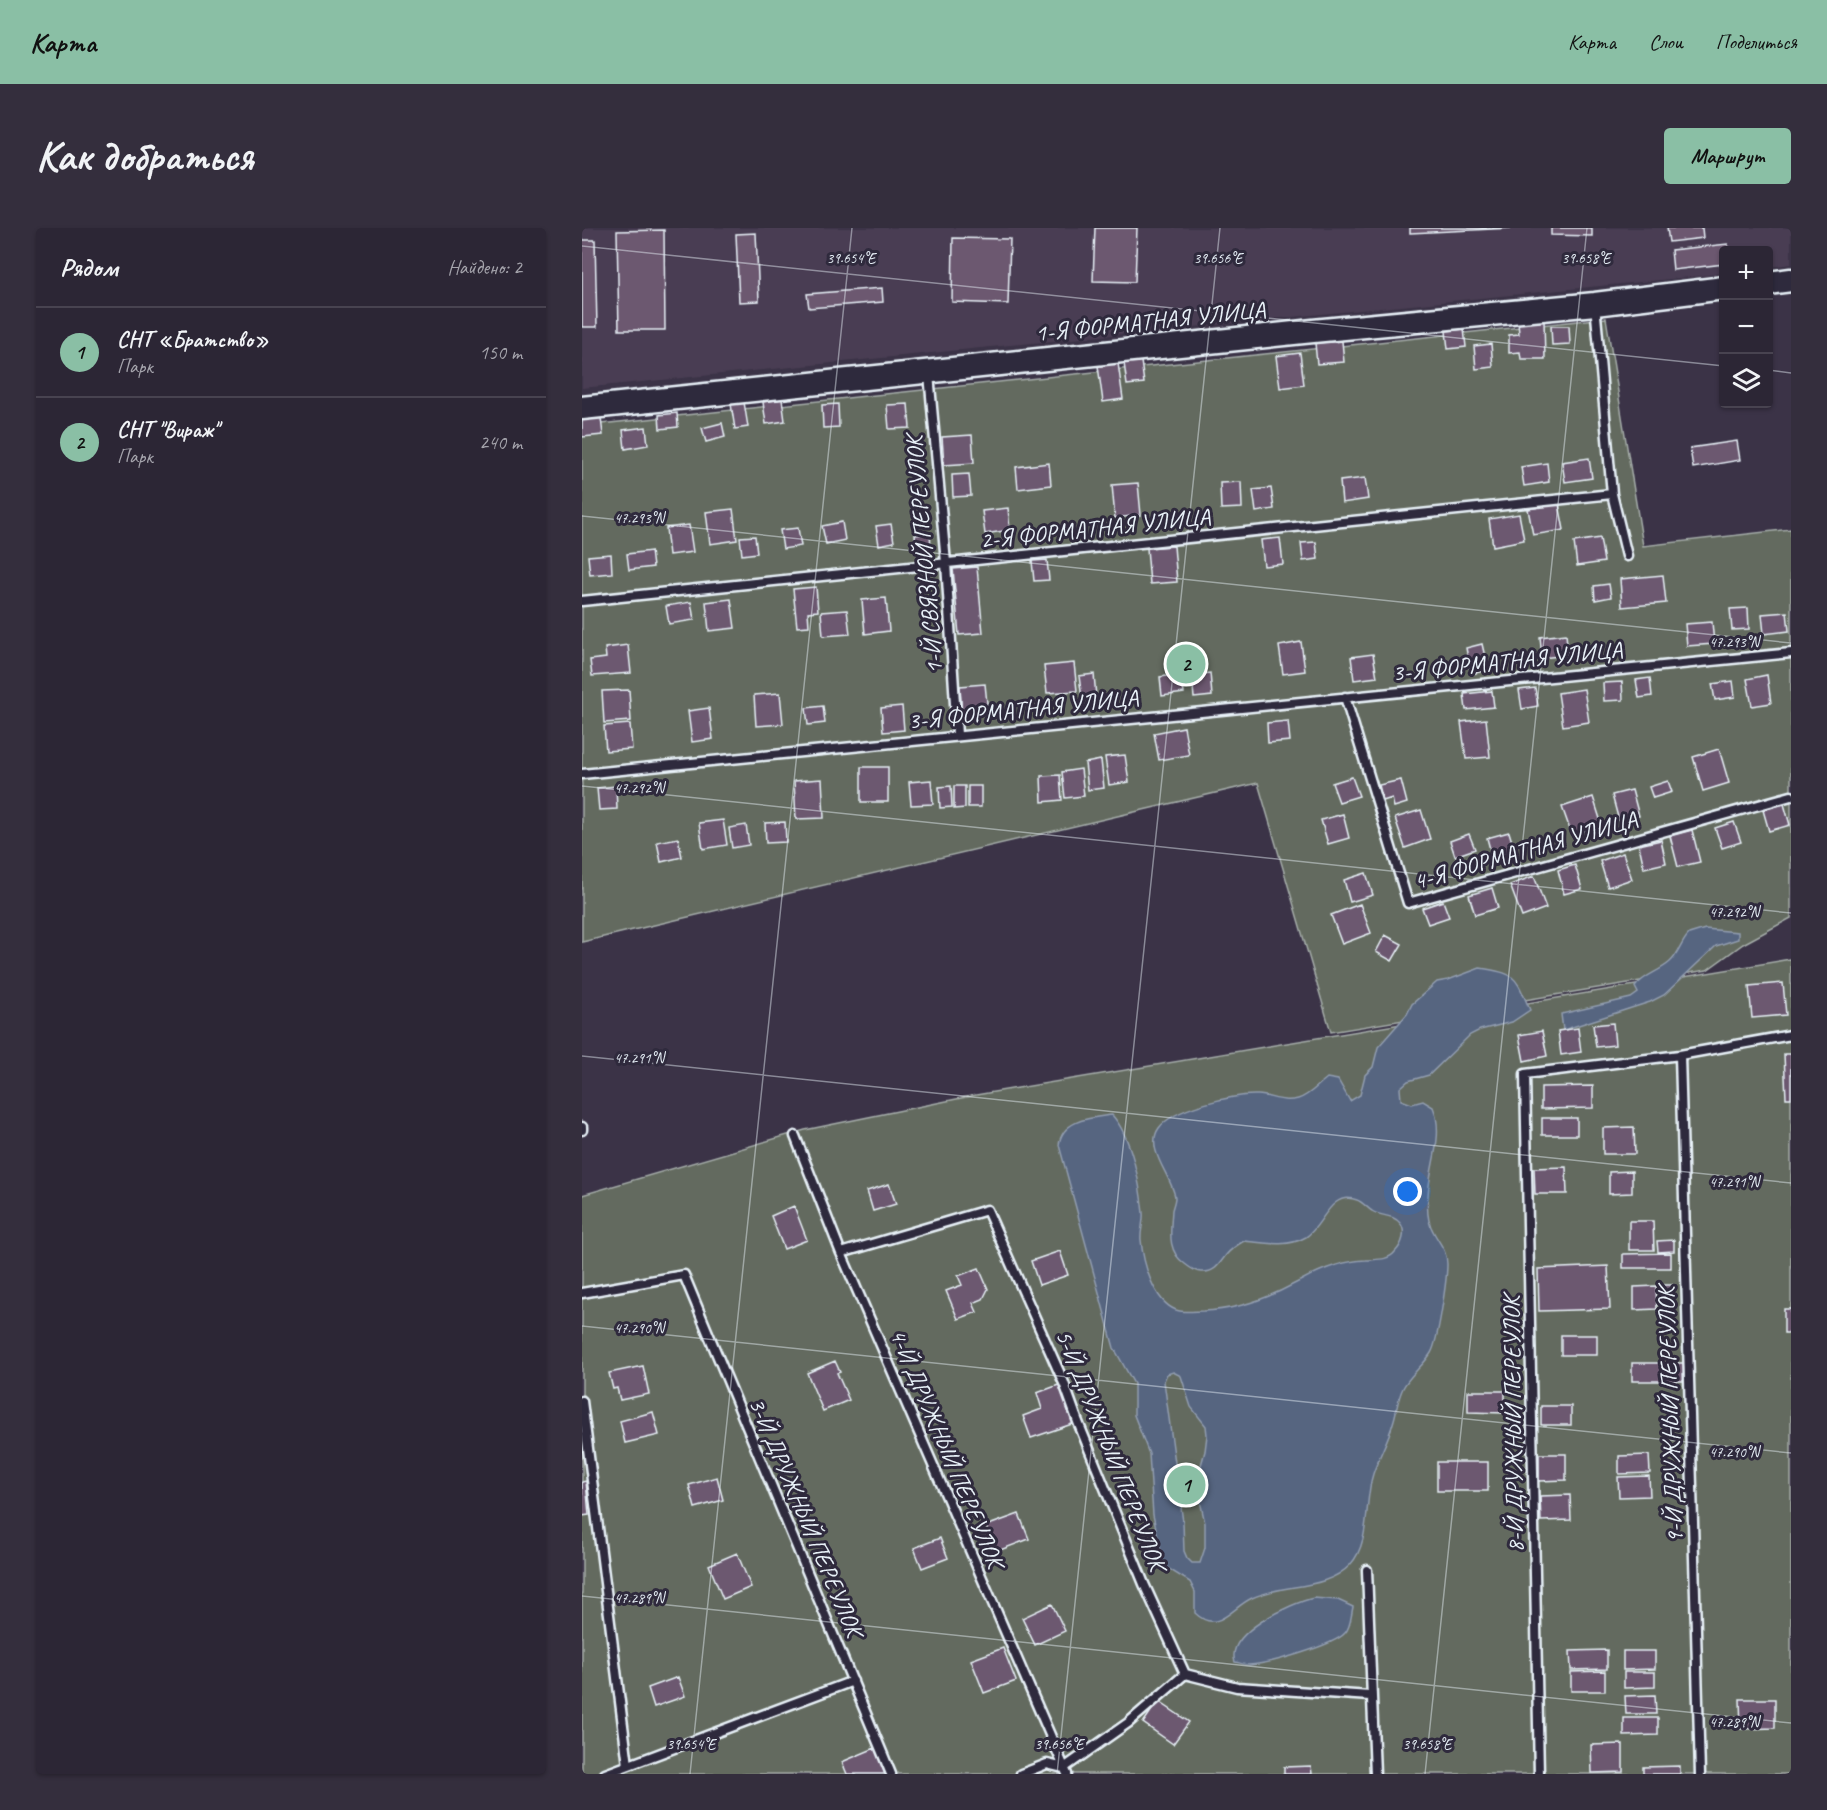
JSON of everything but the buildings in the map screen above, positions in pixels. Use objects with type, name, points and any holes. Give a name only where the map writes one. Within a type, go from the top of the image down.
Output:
[{"type":"street","points":[[1773,282],[1791,280]]},
{"type":"street","name":"1-Я ФОРМАТНАЯ УЛИЦА","points":[[582,408],[1595,304],[1719,289]]},
{"type":"lane","points":[[1595,304],[1612,494],[1627,556]]},
{"type":"lane","name":"1-Й СВЯЗНОЙ ПЕРЕУЛОК","points":[[928,371],[946,563],[957,735]]},
{"type":"lane","name":"2-Я ФОРМАТНАЯ УЛИЦА","points":[[582,601],[1612,494]]},
{"type":"lane","name":"3-Я ФОРМАТНАЯ УЛИЦА","points":[[582,774],[1791,653]]},
{"type":"lane","name":"4-Я ФОРМАТНАЯ УЛИЦА","points":[[1345,697],[1408,903],[1791,796]]},
{"type":"lane","points":[[1680,1055],[1791,1035]]},
{"type":"lane","name":"8-Й ДРУЖНЫЙ ПЕРЕУЛОК","points":[[1539,1774],[1525,1074],[1680,1055]]},
{"type":"lane","name":"9-Й ДРУЖНЫЙ ПЕРЕУЛОК","points":[[1680,1055],[1700,1774]]},
{"type":"lane","name":"4-Й ДРУЖНЫЙ ПЕРЕУЛОК","points":[[795,1136],[841,1253],[1066,1771]]},
{"type":"lane","name":"5-Й ДРУЖНЫЙ ПЕРЕУЛОК","points":[[841,1253],[987,1210],[1064,1383],[1144,1584],[1185,1674]]},
{"type":"lane","name":"3-Й ДРУЖНЫЙ ПЕРЕУЛОК","points":[[582,1293],[684,1275],[891,1774]]},
{"type":"lane","points":[[582,1401],[628,1765]]},
{"type":"lane","points":[[1367,1570],[1375,1774]]},
{"type":"lane","points":[[1022,1774],[1047,1764],[1066,1771],[1128,1723],[1185,1674],[1236,1687],[1371,1696]]},
{"type":"lane","points":[[605,1774],[853,1681]]},
{"type":"shaded area","points":[[582,228],[1791,228],[1791,264],[1773,266],[1773,246],[1719,246],[1719,274],[1700,276],[582,388]]},
{"type":"green space","points":[[1606,318],[1643,546],[1791,529],[1791,918],[1743,944],[1707,970],[1331,1032],[1258,783],[582,942],[582,426]]},
{"type":"green space","points":[[1791,959],[1791,1774],[582,1774],[582,1195],[805,1130],[976,1095]]},
{"type":"water","points":[[1705,929],[1738,932],[1738,939],[1716,946],[1664,995],[1650,1002],[1563,1030],[1561,1014],[1631,998],[1638,993],[1635,987],[1638,983],[1673,959],[1689,934]]},
{"type":"water","points":[[1480,968],[1502,972],[1514,978],[1518,983],[1530,1010],[1512,1022],[1480,1030],[1470,1035],[1429,1075],[1408,1081],[1400,1088],[1401,1100],[1412,1104],[1423,1101],[1433,1107],[1436,1118],[1437,1140],[1429,1185],[1428,1209],[1431,1227],[1446,1255],[1447,1272],[1434,1347],[1401,1392],[1391,1430],[1370,1485],[1364,1534],[1357,1556],[1340,1573],[1328,1579],[1264,1593],[1245,1602],[1218,1620],[1203,1619],[1195,1613],[1195,1592],[1190,1582],[1164,1566],[1153,1515],[1149,1454],[1134,1415],[1134,1384],[1114,1348],[1059,1145],[1061,1136],[1072,1125],[1087,1119],[1112,1115],[1119,1124],[1130,1148],[1140,1189],[1143,1213],[1141,1240],[1147,1269],[1155,1290],[1168,1305],[1176,1310],[1203,1311],[1240,1306],[1276,1293],[1330,1267],[1348,1262],[1389,1257],[1402,1242],[1403,1230],[1400,1223],[1394,1218],[1372,1211],[1359,1201],[1348,1198],[1333,1204],[1306,1237],[1291,1243],[1276,1244],[1244,1241],[1230,1251],[1213,1269],[1206,1272],[1193,1270],[1179,1259],[1172,1246],[1171,1225],[1175,1197],[1157,1154],[1155,1136],[1166,1121],[1190,1109],[1248,1095],[1287,1100],[1298,1099],[1310,1093],[1327,1078],[1338,1080],[1350,1101],[1360,1095],[1365,1075],[1373,1067],[1378,1047],[1407,1014],[1412,1004],[1437,982]],"holes":[[[1173,1372],[1181,1376],[1191,1407],[1206,1426],[1207,1435],[1196,1483],[1205,1523],[1205,1548],[1200,1563],[1192,1563],[1184,1551],[1183,1522],[1164,1381],[1167,1374]]]},
{"type":"water","points":[[1314,1598],[1338,1600],[1353,1607],[1350,1624],[1339,1638],[1284,1658],[1258,1664],[1235,1662],[1235,1651],[1240,1640],[1250,1630],[1276,1613]]},
{"type":"place","name":"СНТ \"Вираж\"","points":[[1186,664]]},
{"type":"place","name":"СНТ «Братство»","points":[[1186,1485]]}]
